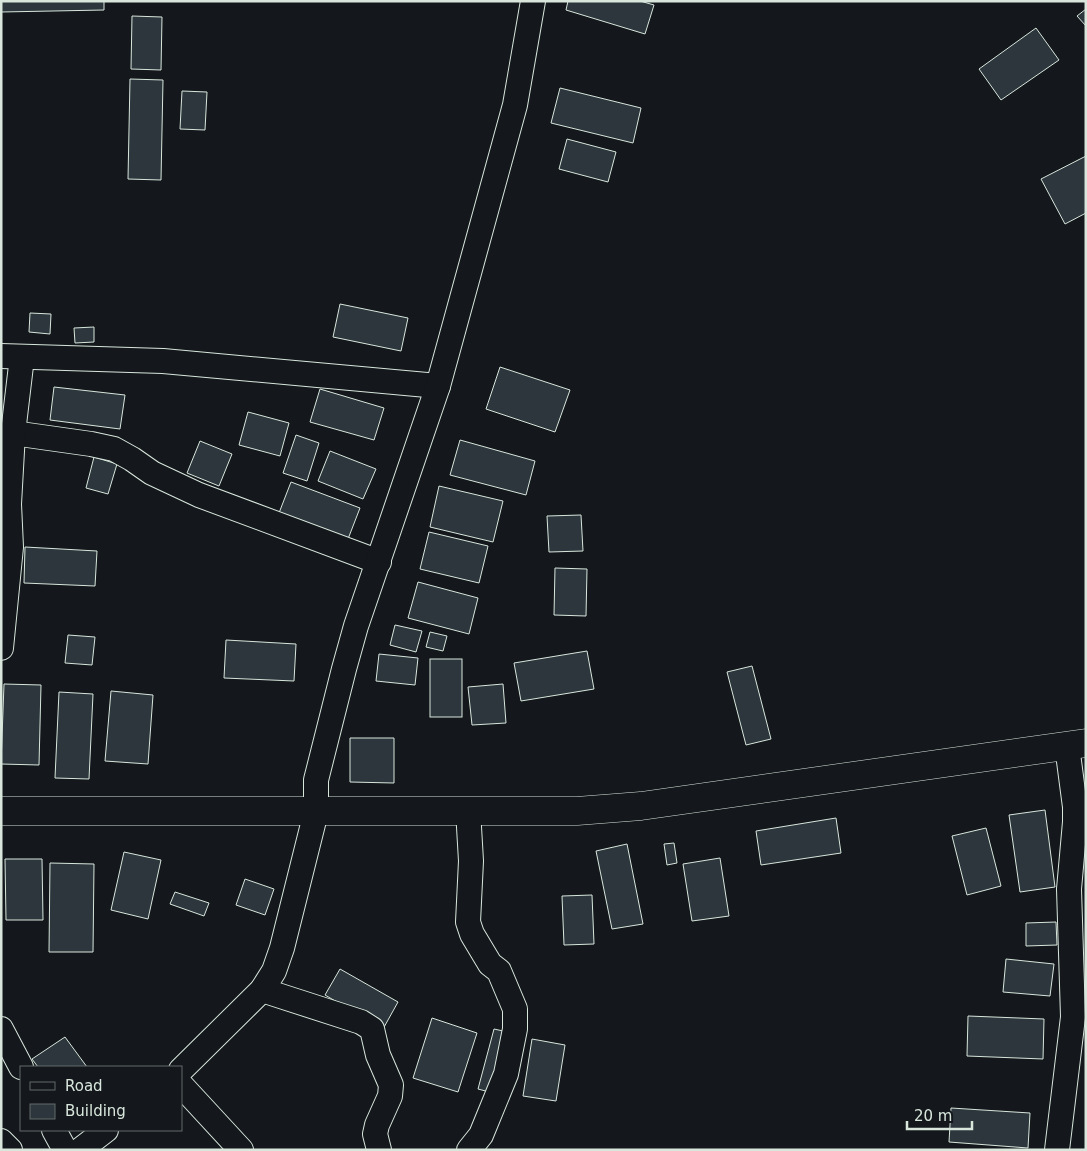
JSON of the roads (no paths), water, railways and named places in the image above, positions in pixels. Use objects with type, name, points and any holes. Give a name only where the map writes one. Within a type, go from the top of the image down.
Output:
[{"type":"main road","points":[[1,811],[577,811],[640,806],[1076,744]]},
{"type":"street","points":[[182,1069],[262,990],[274,971],[282,948],[316,812],[316,780],[331,718],[356,626],[438,386],[515,104],[533,1]]},
{"type":"street","points":[[1,648],[11,547],[9,504],[13,433],[12,357],[163,361],[438,386]]},
{"type":"street","points":[[13,433],[114,449],[152,473],[199,495],[379,562]]},
{"type":"street","points":[[1057,1150],[1079,1016],[1069,889],[1075,822],[1076,744]]},
{"type":"street","points":[[468,810],[471,861],[468,922],[472,934],[490,964],[499,971],[515,1009],[515,1029],[506,1074],[481,1135],[469,1150]]},
{"type":"street","points":[[262,990],[361,1022],[372,1029],[378,1055],[391,1086],[390,1096],[375,1134],[379,1150]]},
{"type":"street","points":[[1,1029],[21,1066]]},
{"type":"street","points":[[182,1085],[241,1150]]},
{"type":"street","points":[[55,1131],[65,1150]]},
{"type":"street","points":[[80,1150],[105,1131]]},
{"type":"street","points":[[1,1141],[10,1150]]}]
